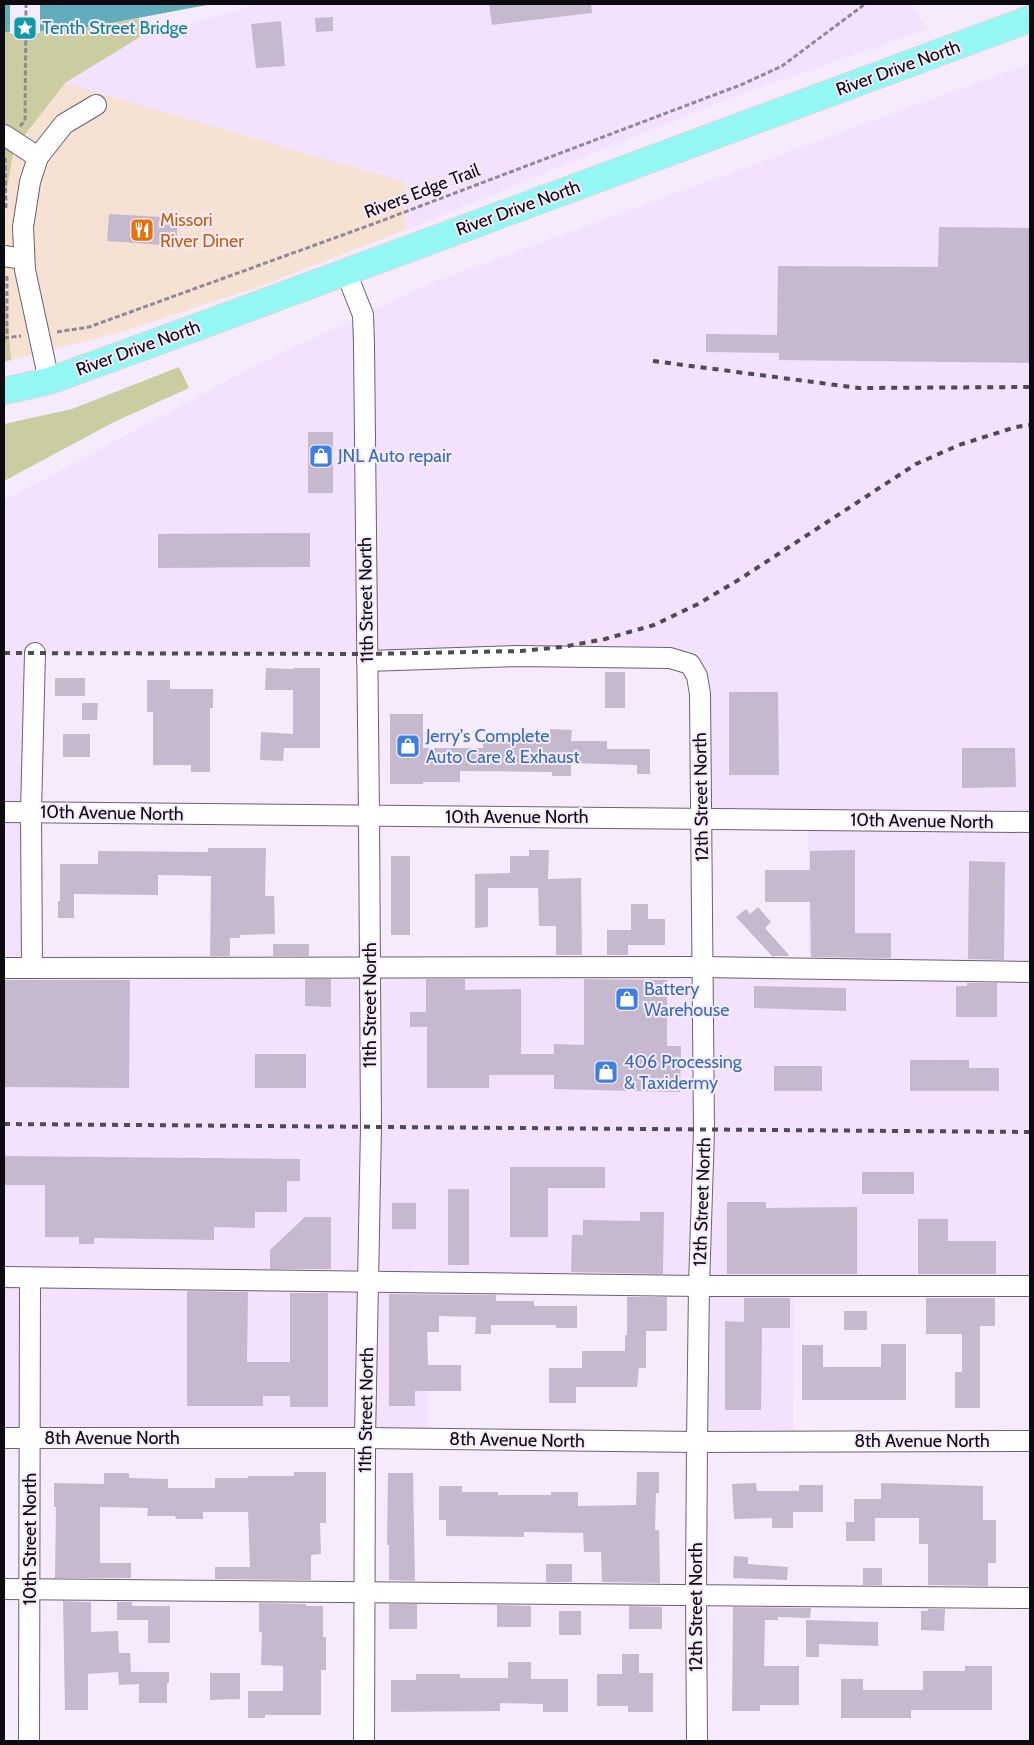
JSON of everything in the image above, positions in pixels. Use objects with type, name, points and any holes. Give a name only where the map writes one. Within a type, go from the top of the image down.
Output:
[{"type":"main road","name":"River Drive North","points":[[4,391],[49,381],[1030,19]]},
{"type":"street","points":[[49,381],[25,270],[23,227],[30,182],[38,157],[64,124],[96,105]]},
{"type":"street","points":[[4,135],[38,157]]},
{"type":"street","points":[[4,256],[24,259]]},
{"type":"street","name":"11th Street North","points":[[346,272],[363,316],[371,1127],[365,1438],[364,1741]]},
{"type":"street","points":[[32,968],[31,812],[35,653]]},
{"type":"street","name":"12th Street North","points":[[367,661],[516,656],[670,658],[690,664],[697,676],[700,694],[702,819],[704,1130],[697,1442],[697,1741]]},
{"type":"street","name":"10th Avenue North","points":[[4,812],[1030,822]]},
{"type":"street","points":[[4,968],[703,967],[1030,972]]},
{"type":"street","points":[[4,1277],[699,1286],[1030,1286]]},
{"type":"street","name":"10th Street North","points":[[30,1278],[30,1741]]},
{"type":"street","name":"8th Avenue North","points":[[4,1438],[365,1438],[697,1442],[1030,1441]]},
{"type":"street","points":[[4,1589],[1030,1598]]},
{"type":"path","points":[[26,4],[26,52]]},
{"type":"path","name":"Rivers Edge Trail","points":[[68,330],[89,327],[357,230],[743,84],[782,66],[865,4]]},
{"type":"path","points":[[4,338],[13,337]]},
{"type":"shaded area","points":[[261,4],[911,4],[928,29],[733,97],[405,230],[405,182],[65,83],[140,37]]},
{"type":"shaded area","points":[[1030,63],[1030,1286],[795,1285],[793,1442],[697,1442],[699,1286],[429,1283],[427,1439],[4,1438],[4,501],[254,366],[433,282]],"holes":[[[35,653],[367,654],[690,664],[702,819],[808,820],[809,968],[32,967]]]},
{"type":"shaded area","points":[[65,83],[405,182],[405,230],[261,286],[117,333],[11,360],[4,276],[4,205],[14,149]]},
{"type":"green space","points":[[139,18],[140,37],[65,83],[14,149],[4,205],[4,32],[74,30]]},
{"type":"green space","points":[[4,276],[11,360],[4,362]]},
{"type":"green space","points":[[179,367],[189,388],[114,422],[4,481],[4,424],[72,409]]},
{"type":"water","points":[[4,4],[212,4],[74,30],[4,32]]},
{"type":"pier","name":"Tenth Street Bridge","points":[[10,4],[40,4],[40,33],[10,34]]},
{"type":"building","points":[[489,4],[591,4],[592,13],[492,25]]},
{"type":"building","points":[[333,17],[333,31],[316,32],[315,18]]},
{"type":"building","points":[[281,21],[285,66],[256,68],[251,24]]},
{"type":"building","name":"Missori River Diner","points":[[109,214],[178,218],[176,246],[107,241]]},
{"type":"building","points":[[939,227],[1030,228],[1030,363],[779,360],[779,353],[706,352],[706,334],[777,335],[778,266],[938,267]]},
{"type":"building","points":[[308,432],[333,432],[333,493],[308,493]]},
{"type":"building","points":[[310,533],[310,567],[158,568],[158,534]]},
{"type":"building","points":[[266,668],[320,668],[320,748],[284,748],[283,761],[260,760],[261,732],[293,734],[293,690],[265,690]]},
{"type":"building","points":[[605,672],[625,672],[625,708],[605,708]]},
{"type":"building","points":[[55,678],[85,678],[85,696],[55,696]]},
{"type":"building","points":[[147,680],[170,680],[170,689],[213,689],[213,708],[210,708],[210,772],[191,772],[191,765],[153,765],[153,712],[147,712]]},
{"type":"building","points":[[729,692],[778,692],[779,775],[729,775]]},
{"type":"building","points":[[82,703],[98,703],[97,720],[82,720]]},
{"type":"building","points":[[390,714],[423,714],[423,748],[483,748],[483,740],[550,742],[550,729],[572,730],[571,741],[607,741],[607,749],[650,749],[650,774],[637,774],[637,765],[571,763],[571,776],[552,776],[552,772],[460,771],[460,782],[390,784]]},
{"type":"building","points":[[63,734],[90,734],[90,757],[63,757]]},
{"type":"building","points":[[962,748],[1015,748],[1016,787],[962,788]]},
{"type":"building","points":[[208,848],[266,848],[265,896],[274,896],[275,934],[240,935],[240,938],[230,938],[230,956],[210,956],[211,876],[158,875],[158,895],[74,894],[74,918],[58,918],[60,864],[98,864],[98,851],[208,852]]},
{"type":"building","points":[[529,850],[549,850],[548,879],[581,878],[582,955],[556,955],[556,926],[539,926],[538,888],[488,888],[488,927],[475,928],[475,874],[510,873],[510,856],[529,856]]},
{"type":"building","points":[[855,850],[855,933],[891,933],[891,958],[811,957],[810,902],[765,902],[765,870],[810,870],[810,851]]},
{"type":"building","points":[[391,856],[410,856],[410,935],[391,935]]},
{"type":"building","points":[[969,861],[1005,862],[1004,960],[968,959]]},
{"type":"building","points":[[631,904],[648,904],[648,919],[665,919],[665,945],[628,945],[628,955],[607,955],[607,930],[631,930]]},
{"type":"building","points":[[758,907],[771,922],[765,928],[788,956],[772,956],[736,917],[746,909],[750,914]]},
{"type":"building","points":[[273,944],[309,944],[309,956],[273,956]]},
{"type":"building","points":[[305,979],[331,979],[331,1007],[305,1006]]},
{"type":"building","points":[[426,979],[465,979],[465,990],[521,989],[521,1054],[554,1054],[554,1044],[584,1045],[584,979],[667,980],[667,1046],[681,1046],[680,1092],[554,1089],[554,1075],[489,1075],[489,1088],[427,1088],[427,1027],[410,1027],[410,1012],[426,1012]]},
{"type":"building","points":[[4,980],[130,980],[129,1088],[4,1087]]},
{"type":"building","points":[[967,983],[997,983],[997,1017],[956,1017],[956,986],[967,986]]},
{"type":"building","points":[[754,986],[846,988],[846,1011],[754,1008]]},
{"type":"building","points":[[255,1054],[306,1054],[306,1088],[255,1088]]},
{"type":"building","points":[[910,1060],[969,1060],[969,1068],[999,1068],[999,1091],[910,1091]]},
{"type":"building","points":[[774,1066],[822,1066],[822,1091],[774,1091]]},
{"type":"building","points":[[4,1156],[300,1159],[300,1181],[287,1181],[287,1212],[255,1212],[255,1228],[214,1227],[214,1240],[94,1238],[94,1244],[79,1244],[79,1237],[45,1237],[45,1185],[4,1185]]},
{"type":"building","points":[[510,1167],[605,1167],[605,1188],[548,1188],[548,1237],[510,1237]]},
{"type":"building","points":[[862,1172],[914,1172],[914,1194],[862,1194]]},
{"type":"building","points":[[448,1189],[469,1189],[469,1265],[448,1265]]},
{"type":"building","points":[[727,1202],[766,1202],[766,1208],[857,1207],[857,1274],[727,1274]]},
{"type":"building","points":[[392,1203],[416,1203],[416,1229],[392,1229]]},
{"type":"building","points":[[640,1212],[664,1212],[663,1274],[571,1272],[572,1235],[583,1235],[583,1220],[640,1221]]},
{"type":"building","points":[[305,1217],[331,1217],[331,1269],[270,1269],[270,1250]]},
{"type":"building","points":[[918,1219],[948,1219],[948,1241],[996,1241],[996,1274],[918,1274]]},
{"type":"building","points":[[187,1291],[248,1292],[247,1362],[290,1362],[290,1293],[328,1293],[328,1407],[290,1407],[290,1396],[263,1396],[263,1406],[187,1406]]},
{"type":"building","points":[[389,1294],[496,1295],[496,1301],[534,1301],[534,1306],[577,1306],[577,1328],[556,1328],[556,1325],[491,1325],[491,1334],[475,1334],[476,1317],[439,1316],[439,1332],[427,1332],[428,1365],[461,1365],[461,1391],[415,1391],[415,1406],[389,1406]]},
{"type":"building","points":[[627,1297],[667,1297],[667,1331],[646,1331],[646,1368],[639,1368],[637,1387],[576,1387],[576,1403],[549,1403],[549,1368],[582,1368],[582,1351],[625,1351]]},
{"type":"building","points":[[744,1298],[790,1298],[790,1328],[762,1328],[761,1410],[725,1410],[725,1321],[744,1322]]},
{"type":"building","points":[[926,1298],[995,1298],[995,1326],[980,1326],[980,1408],[955,1408],[955,1372],[962,1372],[962,1334],[926,1334]]},
{"type":"building","points":[[844,1311],[867,1311],[867,1330],[844,1330]]},
{"type":"building","points":[[881,1344],[906,1344],[906,1400],[802,1400],[802,1345],[823,1345],[823,1367],[881,1367]]},
{"type":"building","points":[[294,1472],[326,1472],[326,1523],[320,1523],[321,1554],[311,1555],[311,1580],[215,1579],[215,1567],[250,1567],[248,1512],[203,1512],[203,1519],[176,1519],[175,1516],[147,1516],[148,1508],[100,1507],[100,1563],[131,1563],[131,1578],[55,1578],[56,1507],[54,1507],[54,1483],[104,1484],[104,1473],[129,1473],[129,1478],[168,1479],[168,1488],[215,1488],[215,1478],[294,1476]]},
{"type":"building","points":[[637,1472],[659,1472],[659,1493],[656,1493],[655,1530],[659,1530],[660,1583],[602,1582],[601,1552],[584,1552],[583,1533],[524,1532],[524,1537],[446,1536],[446,1520],[439,1520],[439,1486],[462,1486],[462,1492],[498,1492],[498,1495],[551,1495],[551,1492],[578,1492],[578,1506],[636,1505]]},
{"type":"building","points":[[388,1473],[413,1473],[415,1581],[389,1580],[389,1545],[387,1545]]},
{"type":"building","points":[[756,1483],[757,1491],[799,1491],[799,1485],[823,1485],[823,1512],[793,1512],[793,1528],[772,1528],[772,1518],[734,1519],[732,1484]]},
{"type":"building","points":[[881,1483],[983,1486],[983,1520],[996,1520],[996,1563],[988,1563],[988,1586],[928,1585],[928,1544],[919,1544],[919,1518],[875,1518],[875,1541],[846,1541],[846,1522],[854,1522],[854,1499],[881,1499]]},
{"type":"building","points":[[734,1556],[748,1557],[748,1564],[788,1567],[787,1580],[733,1578]]},
{"type":"building","points":[[546,1564],[572,1564],[572,1582],[546,1582]]},
{"type":"building","points":[[863,1568],[882,1568],[882,1585],[863,1585]]},
{"type":"building","points":[[63,1601],[91,1602],[91,1632],[118,1631],[119,1653],[130,1653],[131,1672],[169,1672],[167,1703],[139,1703],[139,1684],[119,1685],[118,1672],[88,1674],[88,1710],[65,1710]]},
{"type":"building","points":[[117,1602],[132,1602],[132,1606],[170,1606],[170,1643],[148,1643],[148,1620],[117,1620]]},
{"type":"building","points":[[259,1603],[323,1606],[323,1637],[326,1637],[326,1670],[321,1670],[321,1715],[265,1715],[265,1718],[248,1718],[248,1691],[283,1691],[283,1666],[261,1665],[262,1632],[259,1632]]},
{"type":"building","points":[[389,1604],[417,1604],[417,1629],[389,1629]]},
{"type":"building","points":[[497,1605],[531,1606],[531,1627],[497,1627]]},
{"type":"building","points":[[629,1606],[662,1607],[662,1629],[629,1629]]},
{"type":"building","points":[[733,1607],[811,1608],[810,1618],[778,1617],[778,1620],[765,1620],[764,1666],[799,1666],[799,1705],[760,1705],[760,1711],[732,1711]]},
{"type":"building","points":[[928,1609],[945,1609],[944,1631],[921,1630],[921,1611],[928,1611]]},
{"type":"building","points":[[559,1611],[581,1611],[581,1635],[559,1635]]},
{"type":"building","points":[[806,1620],[878,1622],[878,1646],[819,1644],[819,1657],[806,1657]]},
{"type":"building","points":[[622,1654],[639,1654],[639,1673],[653,1673],[653,1712],[628,1712],[628,1706],[597,1706],[597,1674],[622,1674]]},
{"type":"building","points":[[508,1662],[531,1662],[531,1679],[568,1679],[568,1712],[543,1712],[543,1704],[500,1703],[500,1711],[391,1712],[391,1680],[416,1680],[416,1674],[460,1674],[460,1678],[508,1678]]},
{"type":"building","points":[[965,1666],[992,1666],[992,1710],[911,1710],[911,1718],[841,1718],[841,1679],[863,1679],[863,1690],[923,1690],[923,1671],[965,1671]]},
{"type":"building","points":[[210,1673],[240,1673],[240,1699],[210,1700]]},
{"type":"railway","points":[[653,361],[859,388],[1030,387]]},
{"type":"railway","points":[[4,653],[367,654],[521,651],[562,647],[605,639],[654,625],[698,604],[740,579],[916,464],[959,445],[1016,427],[1030,425]]},
{"type":"railway","points":[[4,1124],[1030,1132]]},
{"type":"place","name":"Tenth Street Bridge","points":[[25,28]]},
{"type":"place","name":"Missori River Diner","points":[[142,230]]},
{"type":"place","name":"JNL Auto repair","points":[[321,456]]},
{"type":"place","name":"Jerry's Complete Auto Care & Exhaust","points":[[408,746]]},
{"type":"place","name":"Battery Warehouse","points":[[627,999]]},
{"type":"place","name":"406 Processing & Taxidermy","points":[[606,1072]]}]
